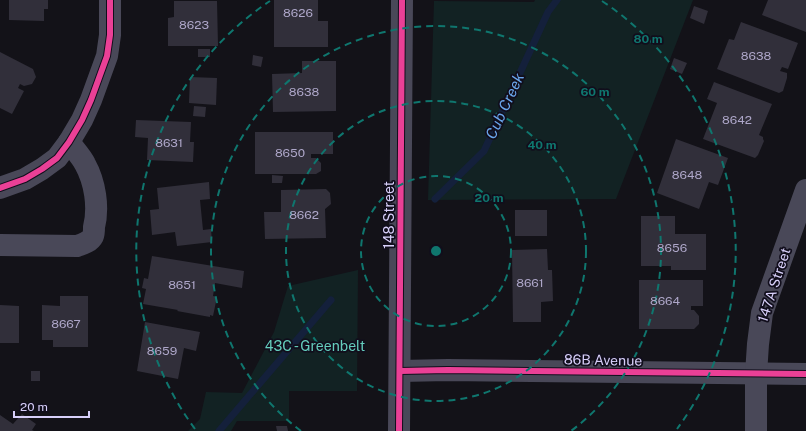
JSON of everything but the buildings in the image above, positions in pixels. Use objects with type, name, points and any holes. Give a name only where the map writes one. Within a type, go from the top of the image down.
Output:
[{"type":"street","points":[[0,188],[25,179],[58,158],[82,120],[108,56],[110,35],[110,0]]},
{"type":"street","name":"148 Street","points":[[399,431],[402,0]]},
{"type":"street","points":[[0,245],[77,246],[86,243],[92,237],[96,221],[94,189],[85,164],[69,142]]},
{"type":"street","name":"147A Street","points":[[756,431],[756,374],[762,313],[806,190]]},
{"type":"street","name":"86B Avenue","points":[[400,371],[448,370],[806,374]]},
{"type":"green space","points":[[535,0],[693,0],[616,199],[428,200],[434,1],[534,2]]},
{"type":"green space","name":"43C - Greenbelt","points":[[358,270],[357,391],[289,391],[289,421],[237,421],[231,431],[188,431],[200,419],[206,392],[242,393],[274,332],[288,286]]},
{"type":"waterway","name":"Cub Creek","points":[[435,199],[484,151],[548,12],[557,0]]},
{"type":"waterway","name":"Cub Creek","points":[[219,431],[331,300]]},
{"type":"cycle path","points":[[0,188],[25,179],[57,158],[69,142],[82,120],[107,56],[110,35],[110,0]]},
{"type":"cycle path","points":[[399,431],[402,0]]},
{"type":"cycle path","points":[[400,371],[448,370],[806,374]]}]
